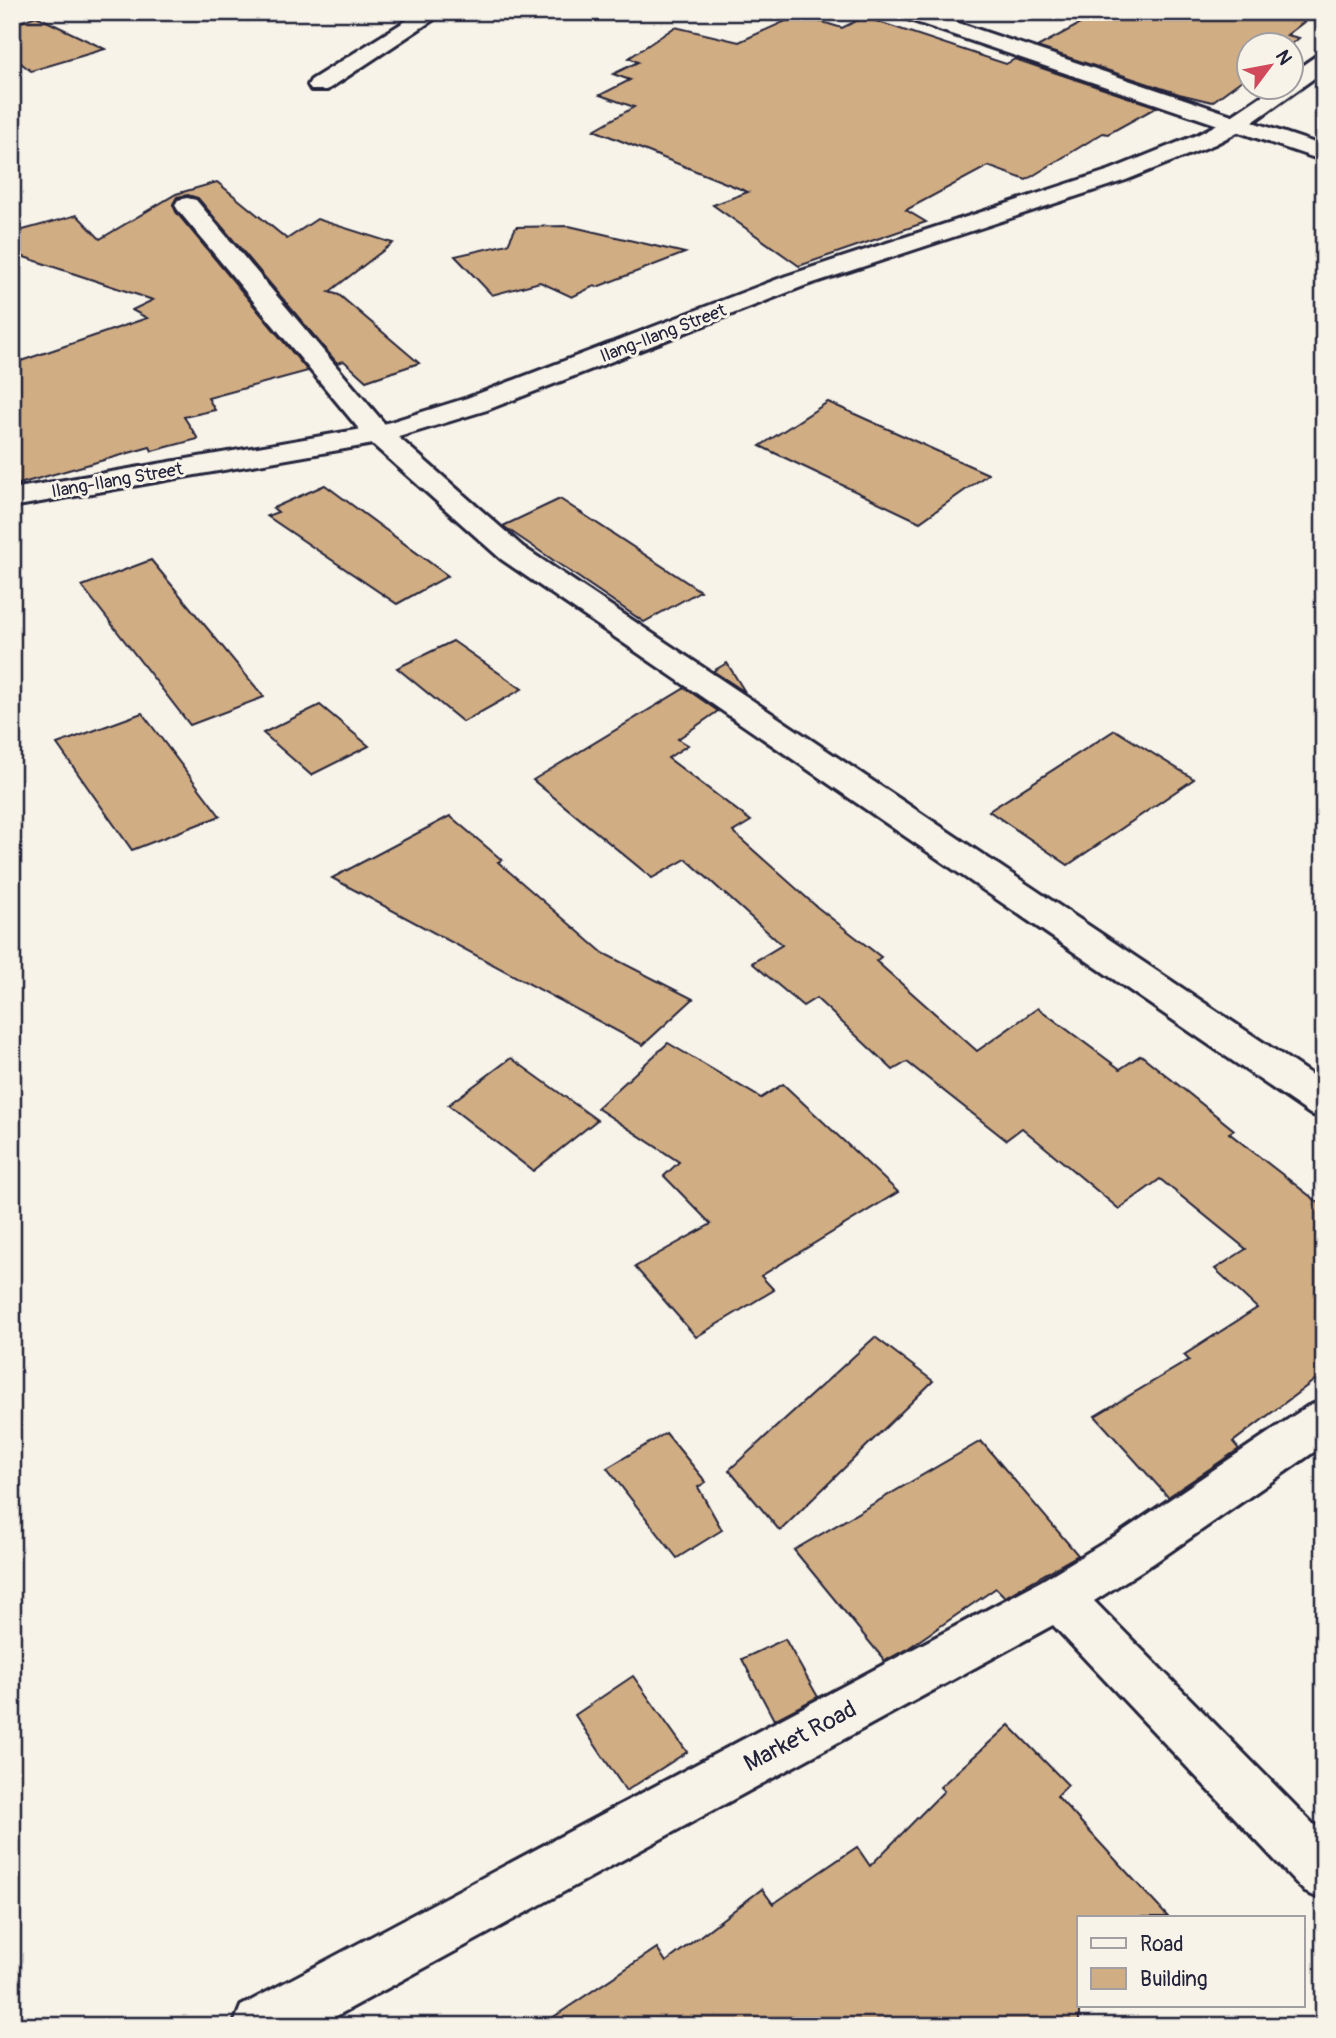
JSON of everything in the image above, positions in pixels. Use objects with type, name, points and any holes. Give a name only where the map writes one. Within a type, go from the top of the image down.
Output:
[{"type":"street","points":[[319,85],[435,12]]},
{"type":"street","points":[[905,12],[1324,154]]},
{"type":"street","name":"Ilang-Ilang Street","points":[[1304,75],[1324,61]]},
{"type":"street","name":"Ilang-Ilang Street","points":[[12,498],[379,435],[477,404],[794,281],[1118,175],[1207,139],[1235,124],[1266,102]]},
{"type":"street","points":[[187,205],[379,435],[512,553],[1324,1103]]},
{"type":"street","name":"Market Road","points":[[261,2026],[1058,1597],[1137,1548],[1324,1420]]},
{"type":"street","points":[[1058,1597],[1324,1873]]},
{"type":"building","points":[[1102,12],[1317,12],[1291,32],[1234,32],[1234,86],[1212,102],[1179,94],[1037,47]]},
{"type":"building","points":[[799,15],[842,28],[864,17],[1006,64],[1015,59],[1157,107],[1108,134],[1103,133],[1026,180],[988,166],[906,210],[926,222],[799,266],[713,205],[748,192],[594,130],[634,107],[600,95],[630,80],[613,74],[638,62],[629,58],[675,27],[739,42]]},
{"type":"building","points":[[36,16],[105,49],[31,71],[12,56],[12,25]]},
{"type":"building","points":[[217,182],[287,239],[317,219],[393,243],[329,292],[339,295],[419,363],[366,381],[344,361],[337,363],[198,198],[188,195],[177,197],[173,204],[176,212],[308,371],[208,398],[215,410],[184,417],[198,439],[152,451],[150,447],[12,486],[12,364],[147,318],[132,310],[153,300],[12,253],[12,233],[77,215],[100,239],[176,194]]},
{"type":"building","points":[[569,226],[685,253],[594,286],[572,297],[540,282],[492,295],[455,256],[508,244],[516,227]]},
{"type":"building","points":[[828,402],[988,474],[920,522],[760,446]]},
{"type":"building","points":[[325,485],[448,576],[397,604],[267,516],[278,512],[273,508]]},
{"type":"building","points":[[560,499],[700,591],[644,622],[503,526]]},
{"type":"building","points":[[151,560],[264,697],[190,725],[82,586]]},
{"type":"building","points":[[453,641],[522,689],[463,722],[397,668]]},
{"type":"building","points":[[727,663],[745,692],[713,671]]},
{"type":"building","points":[[685,688],[718,711],[678,739],[688,745],[668,758],[751,821],[733,832],[817,907],[881,957],[876,961],[977,1051],[1038,1008],[1120,1069],[1141,1055],[1234,1130],[1229,1133],[1324,1207],[1324,1373],[1233,1442],[1239,1449],[1168,1497],[1095,1416],[1189,1360],[1184,1355],[1257,1308],[1215,1269],[1246,1249],[1160,1179],[1119,1209],[1022,1128],[1006,1140],[907,1062],[893,1070],[816,998],[803,1006],[752,963],[782,945],[686,859],[652,878],[533,780]]},
{"type":"building","points":[[320,705],[369,746],[311,775],[263,733]]},
{"type":"building","points":[[142,713],[220,816],[132,850],[57,744]]},
{"type":"building","points":[[1115,730],[1194,779],[1068,865],[989,811]]},
{"type":"building","points":[[450,816],[502,860],[498,862],[603,953],[693,999],[643,1045],[332,878]]},
{"type":"building","points":[[668,1043],[761,1098],[783,1084],[898,1192],[761,1276],[774,1290],[696,1337],[635,1267],[711,1224],[664,1176],[679,1162],[597,1108]]},
{"type":"building","points":[[511,1058],[597,1120],[533,1171],[448,1105]]},
{"type":"building","points":[[875,1337],[933,1381],[780,1531],[729,1470]]},
{"type":"building","points":[[666,1433],[706,1482],[698,1487],[722,1530],[677,1558],[607,1468]]},
{"type":"building","points":[[981,1441],[1078,1555],[1005,1597],[996,1588],[885,1661],[794,1550]]},
{"type":"building","points":[[785,1639],[818,1697],[774,1720],[742,1659]]},
{"type":"building","points":[[633,1676],[687,1752],[626,1791],[575,1715]]},
{"type":"building","points":[[1009,1725],[1068,1785],[1057,1796],[1167,1916],[1077,1916],[1079,2026],[540,2026],[657,1948],[666,1962],[762,1889],[773,1904],[857,1847],[870,1866],[944,1791],[940,1787]]}]
